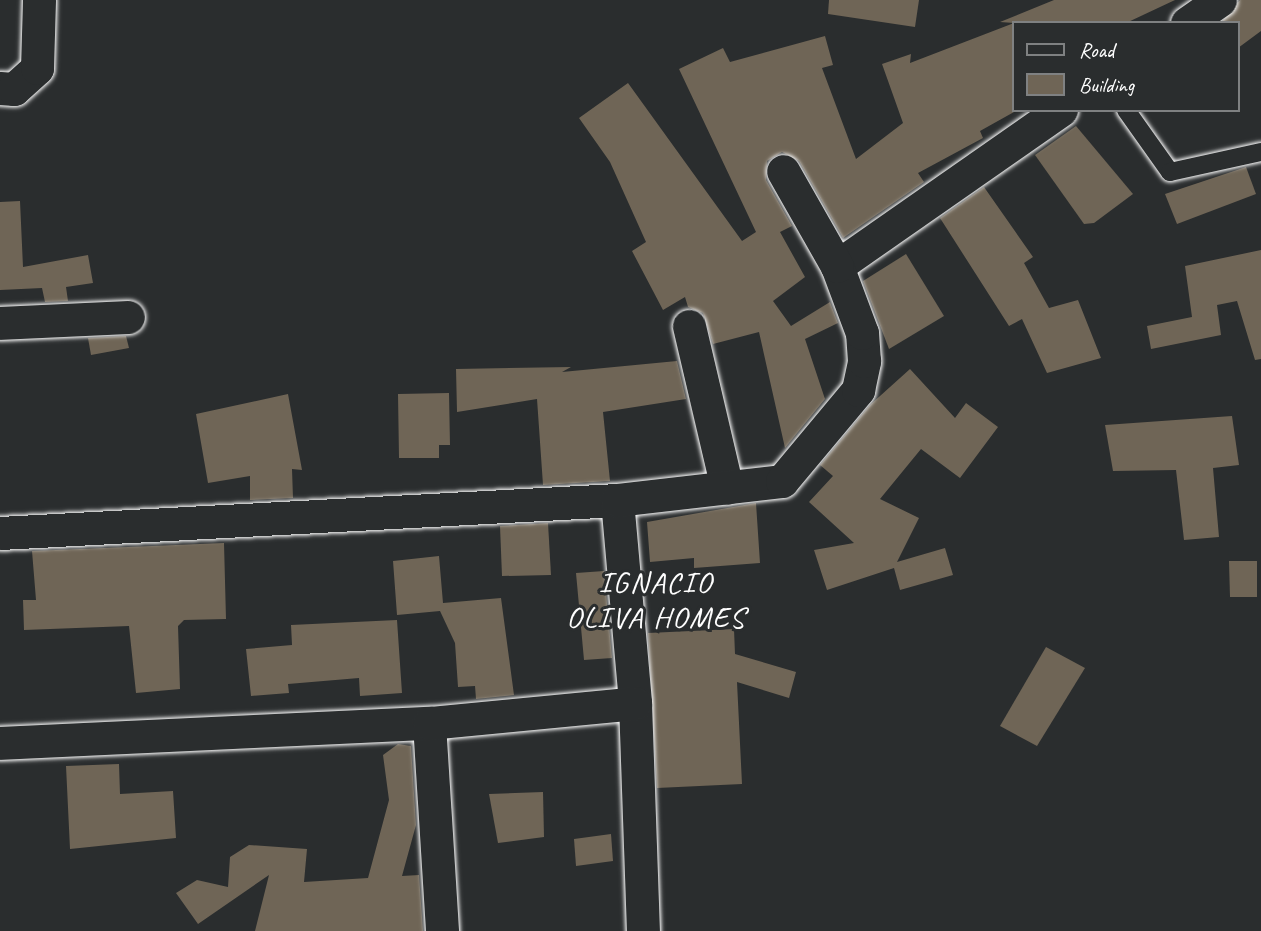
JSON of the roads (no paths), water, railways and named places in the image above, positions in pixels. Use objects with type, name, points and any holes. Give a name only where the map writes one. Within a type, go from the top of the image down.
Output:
[{"type":"street","points":[[0,88],[14,89],[37,68],[39,0]]},
{"type":"street","points":[[1190,21],[1220,0]]},
{"type":"street","points":[[836,266],[1058,112]]},
{"type":"street","points":[[0,533],[617,500],[782,481],[858,390],[864,361],[862,333],[836,266],[783,172]]},
{"type":"street","points":[[0,323],[128,317]]},
{"type":"street","points":[[689,327],[727,488]]},
{"type":"street","points":[[617,500],[635,703],[643,931]]},
{"type":"street","points":[[0,743],[429,723],[635,703]]},
{"type":"street","points":[[429,723],[442,931]]},
{"type":"lane","points":[[1127,112],[1170,172],[1261,152]]},
{"type":"district","name":"IGNACIO OLIVA HOMES","points":[[656,599]]}]
